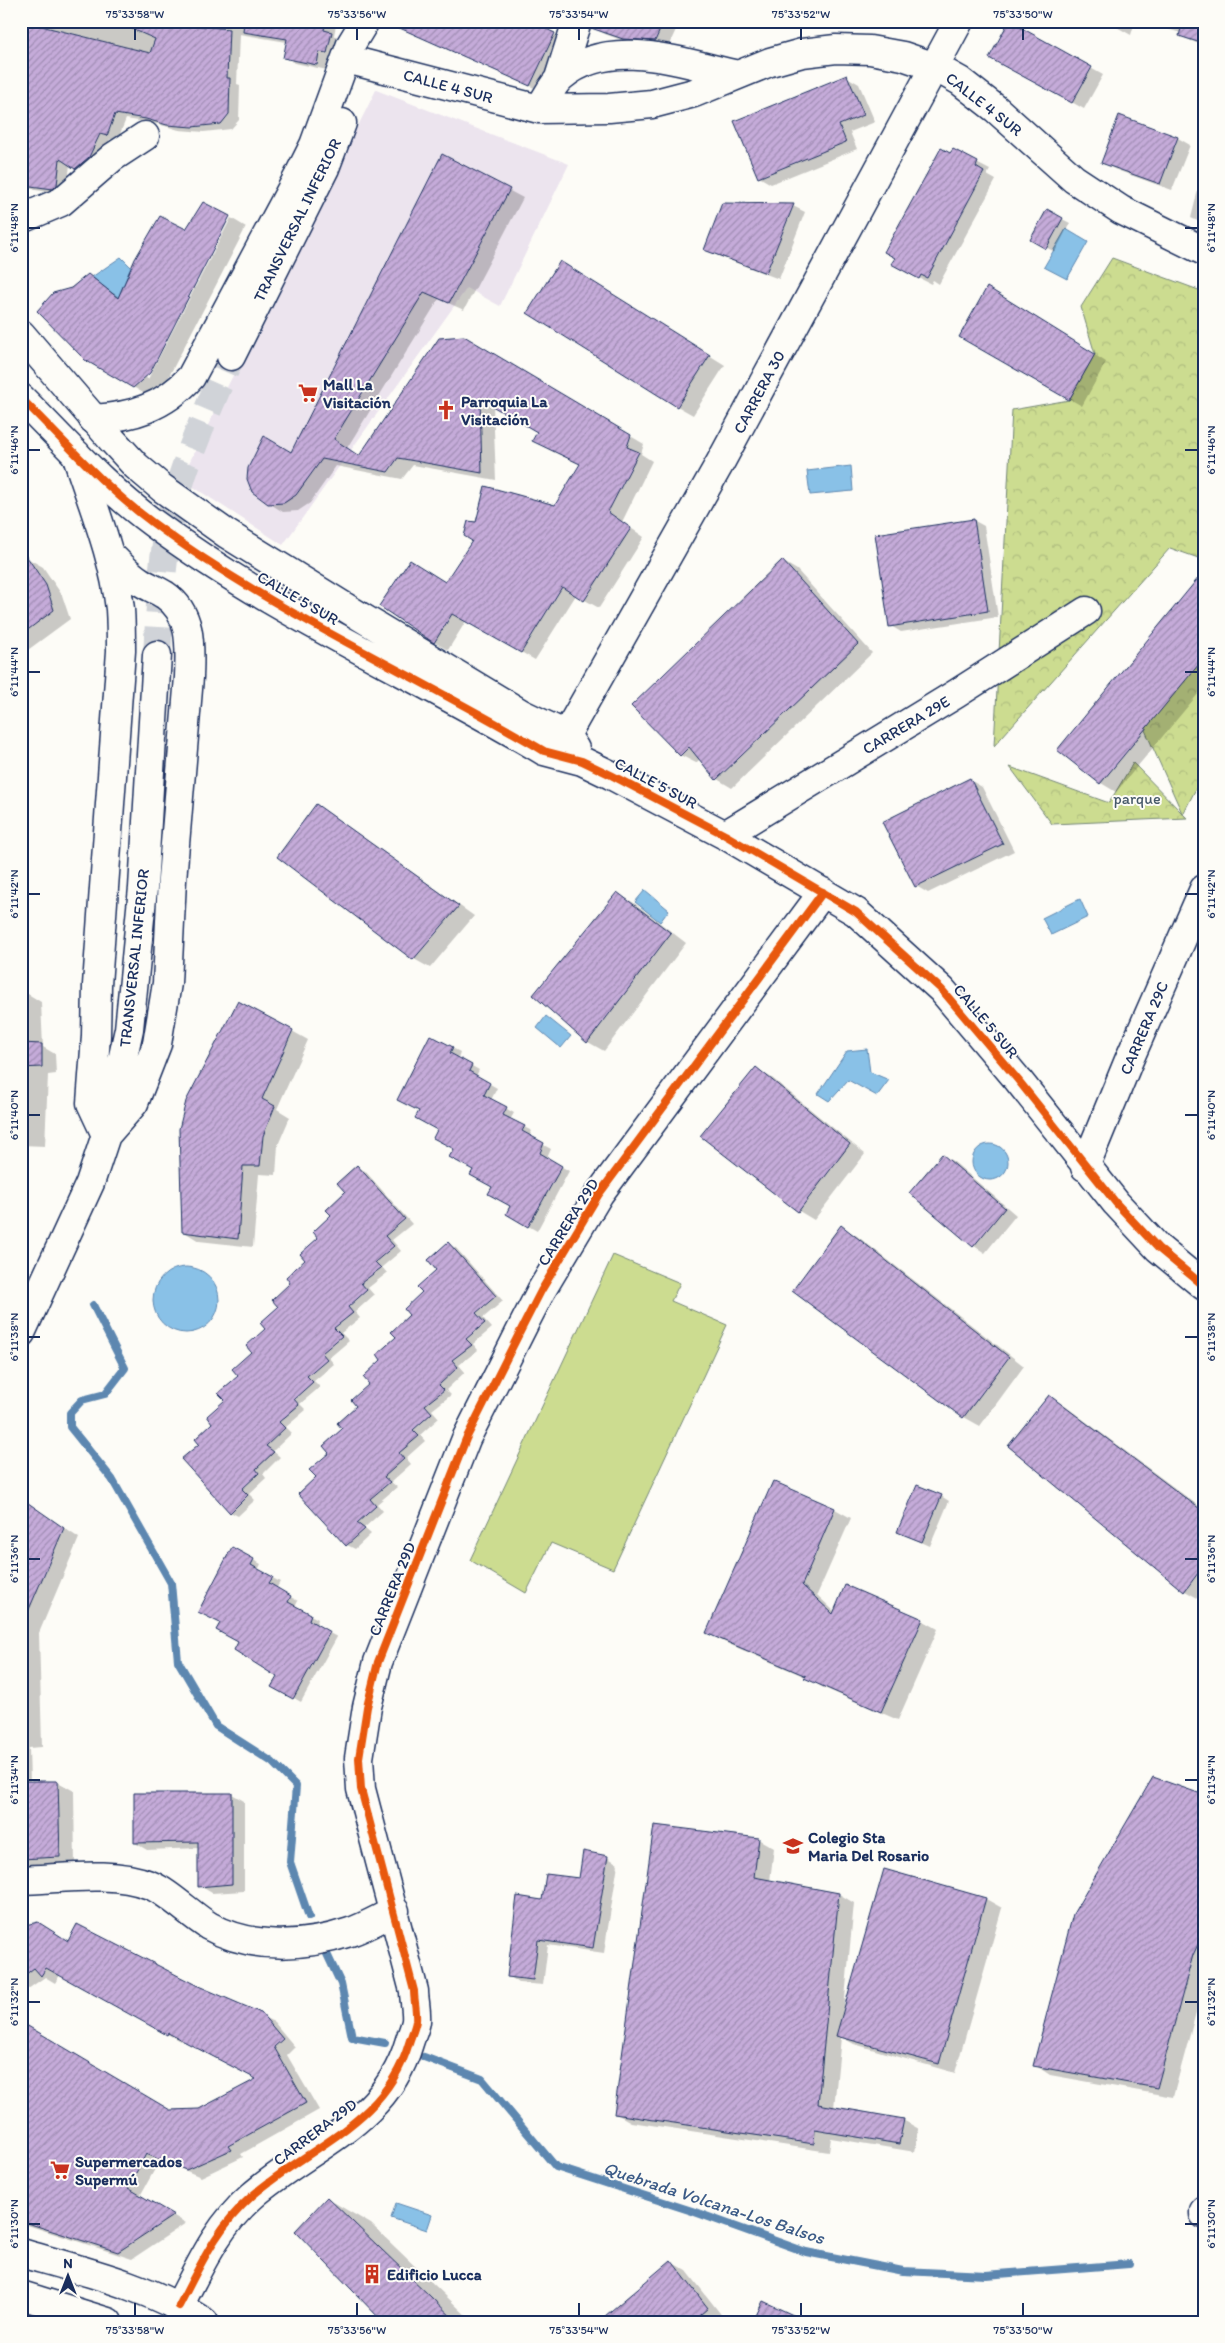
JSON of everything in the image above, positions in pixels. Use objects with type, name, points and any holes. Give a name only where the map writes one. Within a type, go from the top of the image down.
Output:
[{"type":"street","name":"TRANSVERSAL INFERIOR","points":[[231,356],[325,168],[339,134],[358,62],[365,21]]},
{"type":"street","points":[[93,419],[134,414],[151,408],[168,398],[191,377],[271,230],[310,153],[351,44],[365,21]]},
{"type":"street","points":[[539,109],[560,78],[577,21]]},
{"type":"street","name":"CARRERA 30","points":[[544,751],[566,735],[720,463],[959,21]]},
{"type":"street","name":"CALLE 4 SUR","points":[[358,62],[539,109],[609,108],[652,104],[694,94],[770,62],[802,53],[836,49],[870,50],[903,56],[934,67],[960,82],[996,109],[1074,179],[1121,210],[1204,251]]},
{"type":"street","points":[[560,78],[582,63],[619,54],[651,56],[738,75]]},
{"type":"street","points":[[21,219],[61,202],[113,156],[145,136]]},
{"type":"street","name":"CALLE 5 SUR","points":[[21,334],[93,419],[136,466],[162,488],[227,534],[514,710],[566,735]]},
{"type":"street","name":"CALLE 5 SUR","points":[[21,398],[114,492],[152,523],[211,563],[290,610],[544,751],[582,761],[725,835],[856,912],[942,990],[1018,1080],[1086,1167],[1158,1248],[1204,1286]]},
{"type":"street","points":[[76,454],[109,554],[120,608],[121,651],[97,985],[96,1036],[91,1103],[106,1135],[134,1103],[156,1044],[167,983],[172,880],[190,653],[187,627],[182,614],[175,604],[166,596],[140,582],[109,554]]},
{"type":"street","name":"CARRERA 29E","points":[[725,835],[1086,612]]},
{"type":"street","name":"TRANSVERSAL INFERIOR","points":[[21,1333],[90,1183],[106,1135],[129,1029],[142,888],[156,654]]},
{"type":"street","points":[[566,735],[582,761]]},
{"type":"street","name":"CARRERA 29C","points":[[1086,1167],[1129,1060],[1204,889]]},
{"type":"street","name":"CARRERA 29D","points":[[179,2306],[203,2259],[224,2224],[253,2195],[334,2139],[373,2105],[395,2079],[406,2055],[416,2021],[414,1991],[361,1789],[359,1758],[367,1707],[378,1662],[466,1439],[541,1291],[599,1194],[824,892]]},
{"type":"street","points":[[21,1880],[129,1879],[152,1886],[192,1916],[217,1930],[243,1939],[276,1944],[313,1942],[351,1932],[394,1911]]},
{"type":"street","points":[[21,2253],[121,2282],[179,2306],[204,2322]]},
{"type":"street","points":[[21,2295],[108,2322]]},
{"type":"shaded area","name":"Mall La Visitación","points":[[376,90],[569,164],[500,306],[467,288],[283,545],[181,479]]},
{"type":"green space","points":[[1112,258],[1204,292],[1204,560],[1170,548],[994,746],[1012,410],[1069,400],[1095,354],[1081,307]]},
{"type":"green space","name":"parque","points":[[1204,641],[1204,773],[1183,814],[1187,818],[1052,824],[1010,767],[1109,803],[1133,763],[1182,813],[1145,730]]},
{"type":"green space","points":[[613,1255],[680,1283],[671,1301],[727,1325],[613,1569],[551,1543],[526,1593],[470,1560]]},
{"type":"water","points":[[1066,229],[1088,242],[1067,279],[1044,267]]},
{"type":"water","points":[[121,257],[131,267],[118,298],[92,277]]},
{"type":"water","points":[[851,466],[853,491],[810,495],[807,471]]},
{"type":"water","points":[[645,890],[669,910],[660,922],[635,902]]},
{"type":"water","points":[[1080,899],[1088,917],[1051,935],[1042,918]]},
{"type":"water","points":[[546,1016],[571,1036],[561,1048],[537,1028]]},
{"type":"water","points":[[867,1049],[870,1072],[889,1080],[877,1096],[848,1080],[829,1101],[818,1094],[847,1051]]},
{"type":"water","points":[[990,1144],[997,1145],[1003,1149],[1007,1155],[1007,1169],[1003,1175],[997,1179],[990,1180],[983,1179],[977,1175],[973,1169],[972,1162],[973,1155],[977,1149],[983,1145]]},
{"type":"water","points":[[186,1267],[199,1270],[209,1277],[216,1287],[219,1300],[216,1313],[209,1323],[199,1330],[186,1333],[173,1330],[163,1323],[156,1313],[153,1300],[156,1287],[163,1277],[173,1270]]},
{"type":"water","points":[[396,2203],[432,2215],[427,2230],[391,2218]]},
{"type":"building","points":[[21,21],[150,53],[155,39],[114,21],[200,21],[199,26],[229,29],[227,78],[230,78],[229,114],[221,124],[192,127],[167,125],[146,119],[115,114],[107,136],[100,134],[89,157],[75,169],[60,159],[57,185],[53,189],[23,185],[24,177],[21,176]]},
{"type":"building","points":[[244,21],[326,21],[324,30],[332,32],[327,53],[319,52],[317,65],[283,58],[287,39],[243,32]]},
{"type":"building","points":[[384,21],[529,21],[555,33],[530,86]]},
{"type":"building","points":[[592,21],[664,21],[655,41],[623,39],[591,28]]},
{"type":"building","points":[[1009,21],[1092,67],[1072,103],[989,58]]},
{"type":"building","points":[[1183,21],[1204,21],[1204,44],[1179,36]]},
{"type":"building","points":[[847,75],[864,115],[839,125],[846,142],[758,178],[734,121]]},
{"type":"building","points":[[1119,115],[1178,137],[1160,184],[1101,163]]},
{"type":"building","points":[[941,148],[950,153],[953,149],[978,162],[976,167],[984,172],[927,278],[921,275],[919,279],[891,264],[895,258],[884,252]]},
{"type":"building","points":[[442,154],[510,189],[449,303],[424,292],[334,439],[359,456],[439,338],[464,336],[631,435],[627,447],[639,452],[608,512],[631,528],[584,601],[562,587],[521,653],[452,614],[434,643],[379,606],[410,560],[445,582],[472,541],[464,536],[468,521],[476,522],[485,486],[555,505],[580,464],[532,441],[537,432],[480,399],[482,473],[398,458],[388,472],[322,459],[296,495],[284,503],[268,504],[252,492],[247,479],[248,468],[264,436],[291,452]]},
{"type":"building","points":[[203,202],[230,216],[150,373],[133,388],[85,360],[37,311],[53,293],[71,288],[88,274],[118,298],[135,259],[160,216],[186,229]]},
{"type":"building","points":[[722,203],[794,204],[766,273],[704,250]]},
{"type":"building","points":[[1047,209],[1063,218],[1046,249],[1030,240]]},
{"type":"building","points":[[560,261],[710,355],[677,407],[527,313]]},
{"type":"building","points":[[987,287],[1095,354],[1069,400],[959,337]]},
{"type":"building","points":[[974,519],[988,611],[889,627],[875,534]]},
{"type":"building","points":[[21,548],[46,585],[54,610],[21,635]]},
{"type":"building","points":[[782,560],[858,644],[716,780],[689,747],[680,756],[631,706]]},
{"type":"building","points":[[1204,571],[1204,658],[1100,784],[1057,750]]},
{"type":"building","points":[[970,778],[1003,844],[915,887],[882,822]]},
{"type":"building","points":[[316,804],[459,906],[413,960],[277,857]]},
{"type":"building","points":[[617,892],[671,933],[587,1043],[533,995]]},
{"type":"building","points":[[238,1001],[293,1030],[262,1099],[275,1106],[263,1136],[260,1166],[243,1166],[238,1239],[182,1232],[179,1129],[186,1101]]},
{"type":"building","points":[[430,1035],[453,1047],[450,1053],[472,1065],[469,1071],[490,1083],[484,1095],[507,1107],[503,1115],[525,1126],[522,1131],[544,1143],[540,1153],[562,1166],[528,1227],[506,1214],[510,1206],[488,1194],[492,1187],[470,1175],[473,1170],[449,1157],[454,1149],[433,1138],[437,1130],[415,1118],[419,1111],[397,1100]]},
{"type":"building","points":[[21,1043],[42,1044],[42,1067],[21,1068]]},
{"type":"building","points":[[756,1067],[850,1144],[798,1212],[700,1136]]},
{"type":"building","points":[[942,1154],[1005,1208],[973,1247],[909,1193]]},
{"type":"building","points":[[357,1165],[405,1219],[385,1236],[394,1246],[375,1262],[381,1268],[361,1283],[367,1290],[348,1307],[353,1313],[334,1328],[342,1336],[322,1353],[327,1359],[307,1376],[313,1382],[294,1399],[299,1405],[279,1422],[285,1428],[266,1446],[274,1452],[256,1469],[259,1473],[242,1489],[248,1495],[230,1513],[181,1459],[199,1444],[195,1439],[212,1423],[207,1416],[225,1400],[218,1393],[238,1376],[232,1369],[251,1352],[246,1346],[265,1329],[260,1323],[278,1307],[272,1300],[290,1283],[286,1277],[305,1260],[300,1254],[318,1238],[313,1232],[331,1215],[326,1210],[345,1192],[337,1183]]},
{"type":"building","points":[[841,1225],[1009,1357],[963,1418],[792,1291]]},
{"type":"building","points":[[448,1242],[496,1296],[476,1313],[485,1323],[466,1339],[472,1345],[452,1360],[458,1367],[439,1385],[444,1390],[425,1405],[432,1413],[413,1430],[419,1436],[399,1453],[404,1459],[384,1477],[390,1482],[370,1499],[376,1506],[357,1523],[365,1529],[346,1546],[298,1494],[316,1477],[309,1470],[329,1453],[323,1446],[342,1429],[337,1423],[356,1406],[351,1400],[369,1384],[363,1377],[381,1360],[377,1354],[396,1337],[391,1332],[409,1315],[404,1309],[422,1292],[417,1287],[436,1270],[428,1260]]},
{"type":"building","points":[[1049,1395],[1204,1512],[1204,1565],[1184,1592],[1008,1446]]},
{"type":"building","points":[[773,1481],[835,1508],[802,1585],[833,1614],[845,1585],[923,1619],[881,1712],[804,1678],[806,1676],[706,1633]]},
{"type":"building","points":[[917,1485],[942,1495],[922,1542],[897,1532]]},
{"type":"building","points":[[21,1498],[64,1528],[21,1628]]},
{"type":"building","points":[[232,1547],[254,1559],[251,1565],[273,1577],[269,1583],[291,1596],[288,1602],[311,1614],[309,1620],[330,1632],[293,1699],[271,1687],[277,1677],[234,1650],[238,1642],[216,1630],[220,1623],[198,1612]]},
{"type":"building","points":[[1153,1777],[1204,1795],[1204,1932],[1193,1955],[1157,2088],[1033,2066],[1073,1914]]},
{"type":"building","points":[[21,1781],[58,1781],[60,1857],[21,1859]]},
{"type":"building","points":[[134,1793],[232,1793],[232,1884],[198,1887],[198,1842],[134,1843]]},
{"type":"building","points":[[654,1825],[759,1838],[754,1877],[839,1893],[818,2104],[904,2119],[899,2144],[815,2130],[814,2144],[614,2114]]},
{"type":"building","points":[[583,1851],[608,1856],[593,1948],[538,1940],[533,1980],[507,1977],[517,1896],[542,1900],[546,1874],[579,1878]]},
{"type":"building","points":[[884,1869],[986,1898],[939,2064],[836,2036]]},
{"type":"building","points":[[38,1922],[68,1941],[77,1924],[196,1985],[261,2013],[283,2039],[274,2047],[306,2103],[228,2146],[231,2150],[186,2170],[146,2154],[128,2188],[174,2215],[118,2252],[21,2221],[21,2022],[170,2110],[199,2109],[256,2079],[168,2033],[167,2035],[46,1968],[41,1976],[34,1968],[21,1978],[21,1926]]},
{"type":"building","name":"Edificio Lucca","points":[[327,2197],[457,2322],[383,2322],[295,2231]]},
{"type":"building","points":[[671,2260],[708,2308],[692,2322],[598,2322]]},
{"type":"building","points":[[763,2301],[808,2322],[753,2322]]},
{"type":"waterway","name":"Quebrada Volcana-Los Balsos","points":[[93,1305],[125,1368],[105,1394],[82,1400],[70,1413],[70,1427],[112,1479],[171,1583],[178,1661],[216,1726],[272,1762],[296,1786],[290,1862],[309,1917]]},
{"type":"waterway","name":"Quebrada Volcana-Los Balsos","points":[[327,1954],[341,1984],[352,2037],[385,2043]]},
{"type":"waterway","name":"Quebrada Volcana-Los Balsos","points":[[424,2057],[482,2079],[556,2167],[692,2211],[806,2252],[903,2271],[986,2275],[1129,2264]]},
{"type":"tunnel","points":[[157,655],[161,588],[170,521],[175,500],[196,437],[231,356]]},
{"type":"cycle path","points":[[21,398],[85,463],[135,509],[199,555],[247,586],[544,751],[582,761],[725,835],[856,912],[942,990],[1018,1080],[1116,1203],[1158,1248],[1204,1286]]},
{"type":"cycle path","points":[[179,2306],[210,2247],[239,2208],[274,2178],[343,2131],[364,2113],[383,2094],[398,2070],[415,2024],[414,1991],[361,1789],[359,1758],[367,1707],[378,1662],[466,1439],[541,1291],[599,1194],[823,892]]},
{"type":"place","name":"Mall La Visitación","points":[[308,393]]},
{"type":"place","name":"Parroquia La Visitación","points":[[446,410]]},
{"type":"place","name":"Colegio Sta Maria Del Rosario","points":[[793,1846]]},
{"type":"place","name":"Supermercados Supermú","points":[[60,2170]]},
{"type":"place","name":"Edificio Lucca","points":[[372,2274]]}]
